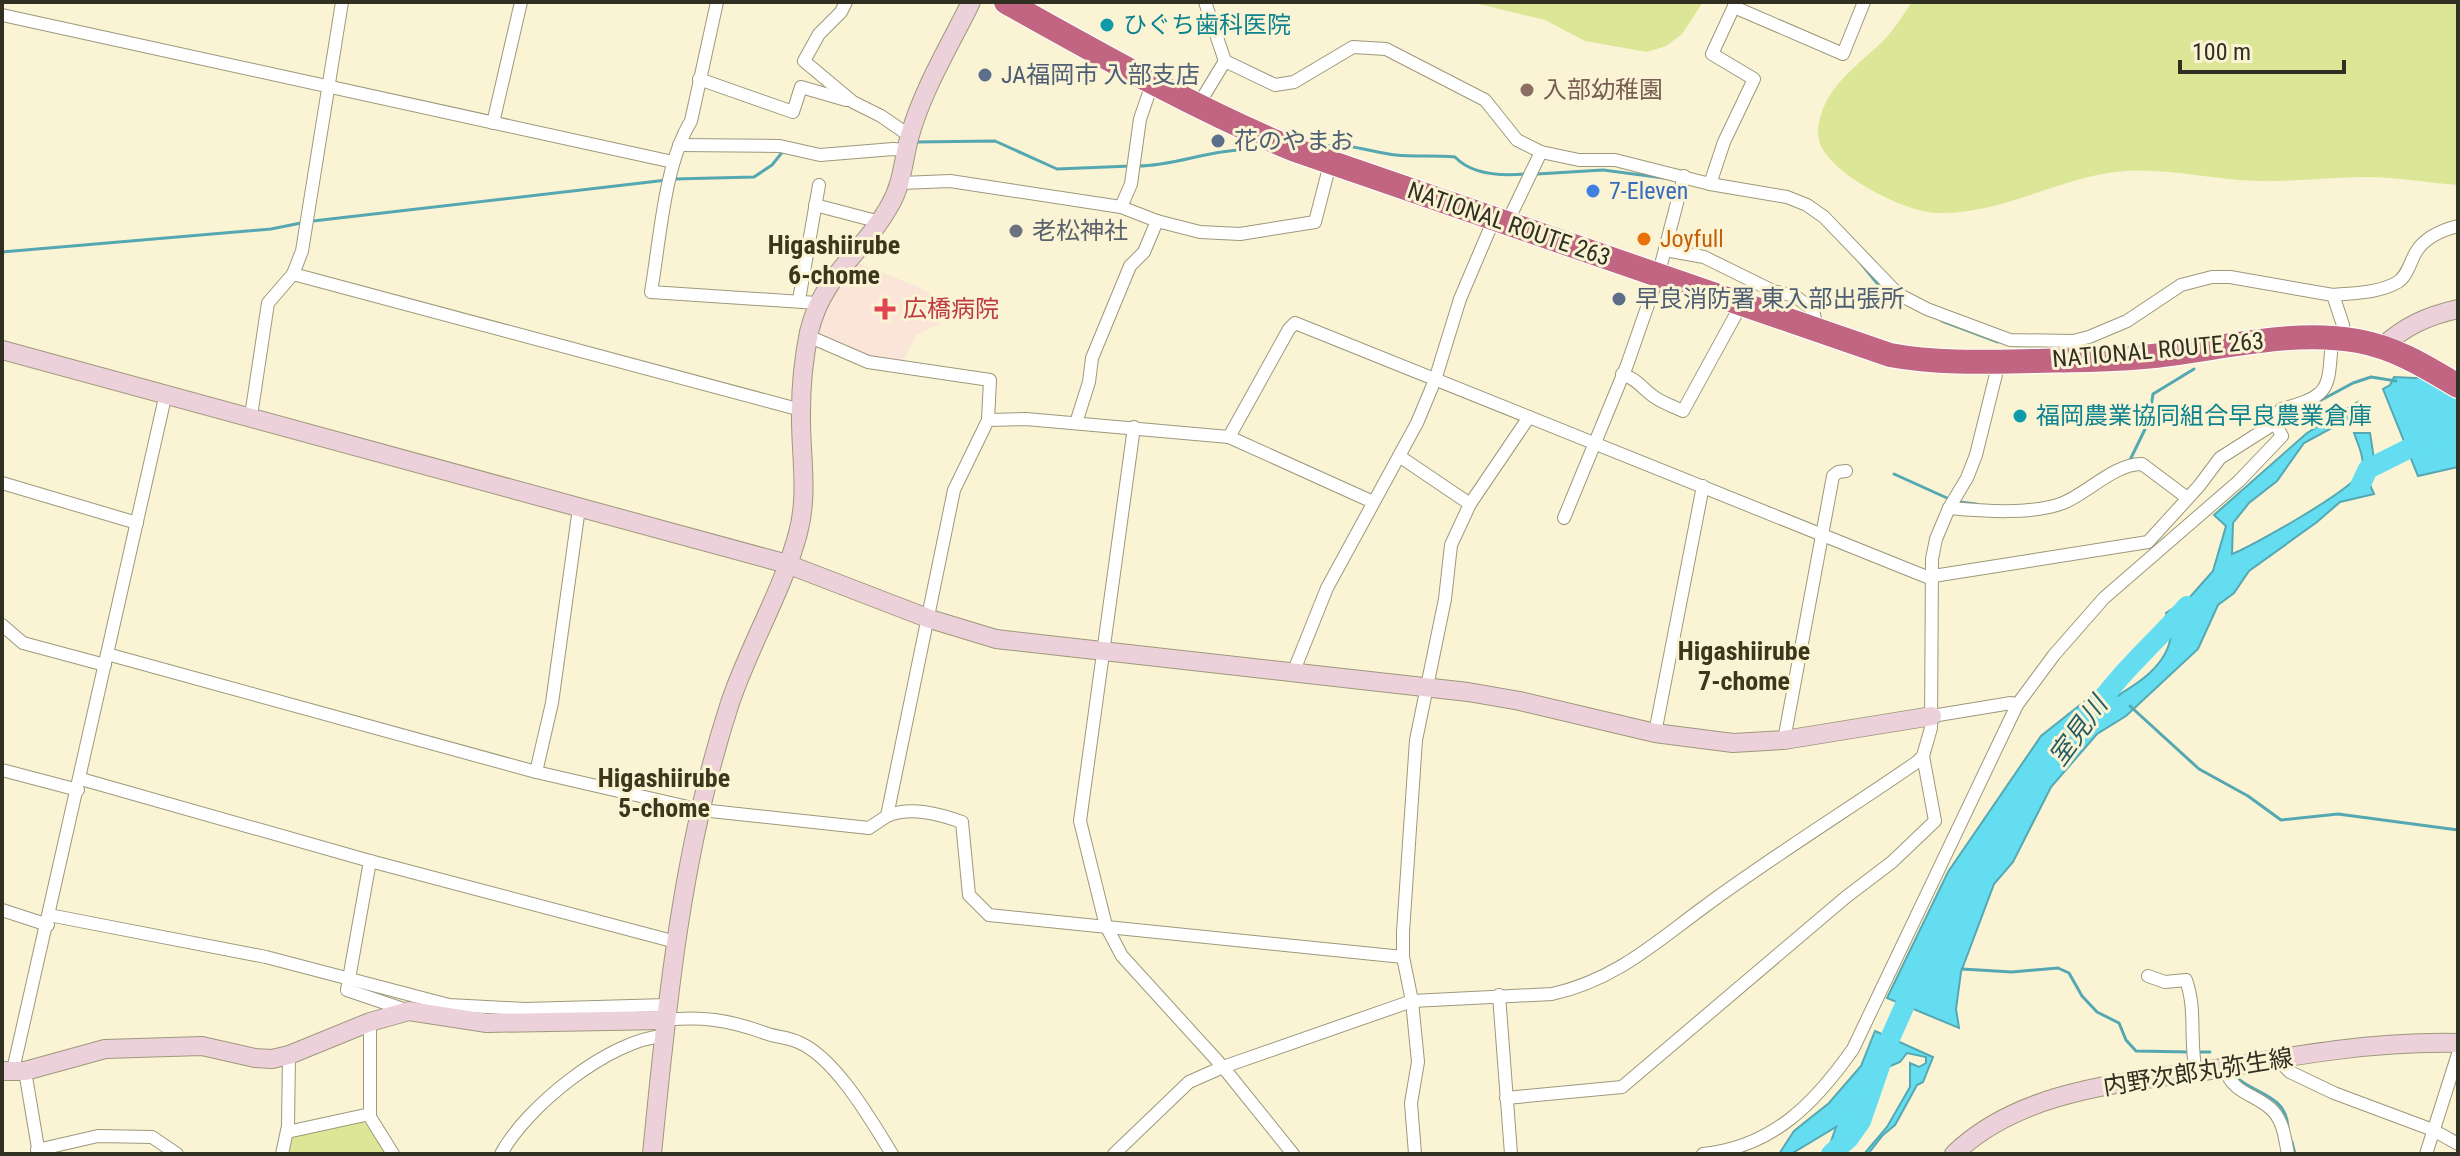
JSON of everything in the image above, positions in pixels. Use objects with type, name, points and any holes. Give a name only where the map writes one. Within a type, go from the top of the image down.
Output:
[{"type":"highway","name":"NATIONAL ROUTE 263","points":[[1006,2],[1197,107],[1330,164],[1890,355],[1917,360],[2005,353],[2098,360],[2276,339],[2337,339],[2382,347],[2412,359],[2458,386]]},
{"type":"street","points":[[251,416],[268,303],[293,274],[302,251],[342,2]]},
{"type":"street","points":[[493,123],[521,2]]},
{"type":"street","points":[[717,2],[691,121],[672,166],[651,292],[808,302],[833,278],[880,222],[901,183],[908,144],[924,96],[971,2]]},
{"type":"street","points":[[846,2],[841,12],[819,34],[804,61],[853,102]]},
{"type":"street","points":[[1205,2],[1225,61],[1275,85],[1294,82],[1353,47],[1386,49],[1485,100],[1517,140],[1541,152],[1579,160],[1615,160],[1710,184],[1787,197],[1807,205],[1824,217],[1898,294],[2005,353],[2089,337],[2127,321],[2181,285],[2212,277],[2230,277],[2333,295],[2379,289],[2403,278],[2418,249],[2440,231],[2458,226]]},
{"type":"street","points":[[1710,184],[1724,142],[1754,79],[1712,54],[1735,4],[1843,54],[1864,2]]},
{"type":"street","points":[[2,15],[493,123],[672,166]]},
{"type":"street","points":[[1197,107],[1225,61]]},
{"type":"street","points":[[699,79],[793,112],[801,87],[853,102],[881,116],[908,144]]},
{"type":"street","points":[[1121,207],[1131,184],[1140,119],[1152,84]]},
{"type":"street","points":[[679,145],[784,148],[820,155],[893,149],[908,144]]},
{"type":"street","points":[[1293,673],[1327,588],[1399,456],[1435,380],[1460,299],[1500,221],[1541,152]]},
{"type":"street","points":[[901,183],[950,181],[1121,207],[1157,221],[1200,232],[1240,234],[1315,222],[1330,164]]},
{"type":"street","points":[[1564,518],[1658,276],[1684,176]]},
{"type":"street","points":[[652,1154],[687,868],[730,703],[787,564],[798,534],[805,500],[801,410],[819,185]]},
{"type":"street","points":[[815,205],[880,222]]},
{"type":"street","points":[[1076,423],[1089,382],[1092,358],[1130,266],[1144,252],[1157,221]]},
{"type":"street","points":[[1665,250],[1704,257],[1773,291],[1795,296],[1813,310],[1815,319],[1810,328]]},
{"type":"street","points":[[293,274],[801,410]]},
{"type":"street","points":[[1229,437],[1295,323],[1927,577],[2148,542],[2220,458],[2275,423],[2281,409],[2304,403],[2322,393],[2329,383],[2337,339],[2343,325],[2333,295]]},
{"type":"street","points":[[1622,374],[1644,385],[1650,394],[1662,402],[1683,411],[1741,305]]},
{"type":"street","points":[[2382,347],[2401,330],[2424,318],[2458,309]]},
{"type":"street","points":[[808,336],[868,362],[990,380],[988,420],[954,490],[930,619],[887,816]]},
{"type":"street","points":[[2,350],[787,564],[930,619],[996,639],[1426,687],[1520,701],[1655,733],[1733,743],[1784,740],[2011,703],[2017,705]]},
{"type":"street","points":[[1506,1098],[1622,1087],[1846,897],[1892,862],[1935,821],[1923,756],[1929,741],[1932,716],[1932,576],[1936,539],[1976,455],[2005,353]]},
{"type":"street","points":[[166,393],[14,1071],[38,1152],[98,1136],[152,1137],[177,1154]]},
{"type":"street","points":[[1415,1154],[1411,1103],[1418,1062],[1412,1001],[1403,957],[1403,932],[1416,740],[1445,599],[1451,545],[1470,504],[1529,417]]},
{"type":"street","points":[[988,420],[1026,419],[1229,437],[1373,502]]},
{"type":"street","points":[[1703,1154],[1717,1153],[1755,1140],[1781,1127],[1804,1110],[1829,1084],[1853,1049],[2017,705],[2054,655],[2104,598],[2239,481],[2282,436],[2275,423]]},
{"type":"street","points":[[1134,427],[1080,821],[1106,926],[1122,956],[1223,1067],[1293,1154]]},
{"type":"street","points":[[1399,456],[1470,504]]},
{"type":"street","points":[[1949,508],[2046,509],[2067,502],[2135,464],[2142,464],[2186,497]]},
{"type":"street","points":[[1784,740],[1833,476],[1846,471]]},
{"type":"street","points":[[2,483],[137,523]]},
{"type":"street","points":[[1655,733],[1703,486]]},
{"type":"street","points":[[536,772],[552,703],[579,508]]},
{"type":"street","points":[[2,625],[23,643],[106,659],[536,772],[701,810],[869,828],[894,813],[933,812],[962,822],[969,895],[989,915],[1403,957]]},
{"type":"street","points":[[1114,1154],[1189,1082],[1223,1067],[1412,1001],[1552,994],[1568,991],[1629,962],[1704,906],[1923,756]]},
{"type":"street","points":[[2,770],[79,784],[676,942]]},
{"type":"street","points":[[370,861],[347,990],[409,1011],[487,1023],[694,1017],[732,1021],[782,1040],[798,1041],[830,1065],[892,1154]]},
{"type":"street","points":[[2,910],[266,957],[449,1005],[666,1020]]},
{"type":"street","points":[[2148,976],[2165,982],[2186,980],[2194,1002],[2194,1065]]},
{"type":"street","points":[[1499,995],[1511,1154]]},
{"type":"street","points":[[14,1071],[105,1049],[202,1046],[272,1059],[370,1022],[409,1011]]},
{"type":"street","points":[[501,1154],[541,1104],[584,1068],[632,1043],[652,1037],[666,1020]]},
{"type":"street","points":[[370,1022],[370,1114],[393,1154]]},
{"type":"street","name":"内野次郎丸弥生線","points":[[1954,1154],[1964,1144],[2014,1114],[2060,1096],[2194,1065],[2224,1067],[2374,1044],[2458,1043]]},
{"type":"street","points":[[2426,1154],[2458,1054]]},
{"type":"street","points":[[282,1154],[287,1132],[289,1055]]},
{"type":"street","points":[[2284,1058],[2285,1067],[2312,1082],[2433,1130],[2458,1144]]},
{"type":"street","points":[[2224,1067],[2228,1080],[2274,1112],[2283,1127],[2288,1154]]},
{"type":"street","points":[[287,1132],[370,1114]]},
{"type":"shaded area","name":"広橋病院","points":[[853,261],[916,286],[951,305],[938,325],[917,334],[901,365],[868,361],[815,332],[820,313]]},
{"type":"green space","points":[[1470,2],[1703,2],[1682,34],[1666,46],[1647,52],[1585,41],[1545,20]]},
{"type":"green space","points":[[1912,2],[2458,2],[2458,185],[2367,177],[2258,181],[2158,171],[2125,171],[2077,180],[2008,202],[1961,212],[1936,213],[1904,205],[1846,174],[1821,146],[1818,132],[1820,117],[1832,92],[1887,37]]},
{"type":"green space","points":[[362,1119],[387,1154],[285,1154],[290,1136]]},
{"type":"water","points":[[2458,373],[2458,467],[2418,476],[2383,389],[2390,385],[2394,377]]},
{"type":"water","points":[[2358,402],[2363,411],[2304,443],[2277,481],[2249,503],[2233,523],[2232,554],[2303,516],[2356,478],[2362,470],[2363,461],[2354,433],[2370,433],[2376,472],[2368,480],[2374,494],[2340,502],[2249,571],[2234,593],[2218,605],[2198,649],[2126,716],[2097,734],[2051,787],[2013,862],[1994,884],[1961,972],[1956,1009],[1959,1028],[1887,998],[1948,872],[2041,736],[2105,685],[2108,701],[2128,689],[2148,674],[2164,655],[2171,632],[2166,613],[2190,597],[2213,571],[2226,526],[2214,515],[2307,433]]},
{"type":"water","points":[[1875,1031],[1933,1057],[1923,1082],[1917,1085],[1895,1125],[1868,1154],[1864,1154],[1887,1127],[1910,1087],[1910,1063],[1919,1067],[1926,1063],[1926,1057],[1907,1053],[1900,1062],[1874,1073],[1854,1124],[1833,1154],[1822,1154],[1828,1150],[1836,1127],[1791,1154],[1779,1154],[1794,1131],[1829,1103],[1861,1066]]},
{"type":"waterway","points":[[916,142],[995,141],[1057,169],[1131,166]]},
{"type":"waterway","points":[[1326,146],[1396,155],[1455,157],[1479,171],[1525,174]]},
{"type":"waterway","points":[[674,179],[754,177],[772,165],[784,150]]},
{"type":"waterway","points":[[1138,166],[1249,150]]},
{"type":"waterway","points":[[1537,174],[1603,170],[1664,178]]},
{"type":"waterway","points":[[313,221],[667,180]]},
{"type":"waterway","points":[[2,252],[271,229],[301,223]]},
{"type":"waterway","points":[[1859,261],[1889,293]]},
{"type":"waterway","points":[[1942,321],[1998,342]]},
{"type":"waterway","points":[[2129,462],[2149,421],[2153,394],[2194,369]]},
{"type":"waterway","points":[[2299,412],[2353,383],[2371,377],[2396,381]]},
{"type":"waterway","name":"室見川","points":[[2360,486],[2368,469],[2458,424]]},
{"type":"waterway","points":[[1894,474],[1947,498]]},
{"type":"waterway","points":[[1960,502],[1976,504]]},
{"type":"waterway","name":"室見川","points":[[2092,713],[2126,671],[2187,606]]},
{"type":"waterway","points":[[2111,684],[2119,695]]},
{"type":"waterway","points":[[2130,706],[2199,769],[2248,796],[2281,820],[2338,814],[2458,830]]},
{"type":"waterway","points":[[1962,969],[2012,972],[2058,968],[2069,973],[2082,996],[2097,1012],[2119,1023],[2126,1040],[2136,1051],[2190,1052]]},
{"type":"waterway","name":"室見川","points":[[1831,1154],[1849,1138],[1861,1121],[1888,1043],[1908,998],[1923,989]]},
{"type":"waterway","points":[[2198,1052],[2210,1052]]},
{"type":"waterway","points":[[2235,1076],[2275,1101],[2286,1116],[2288,1127]]},
{"type":"waterway","points":[[2292,1142],[2295,1154]]},
{"type":"place","name":"ひぐち歯科医院","points":[[1107,25]]},
{"type":"place","name":"JA福岡市 入部支店","points":[[985,75]]},
{"type":"place","name":"入部幼稚園","points":[[1527,90]]},
{"type":"place","name":"花のやまお","points":[[1218,141]]},
{"type":"place","name":"7-Eleven","points":[[1593,191]]},
{"type":"place","name":"老松神社","points":[[1016,231]]},
{"type":"place","name":"Joyfull","points":[[1644,239]]},
{"type":"place","name":"早良消防署 東入部出張所","points":[[1619,299]]},
{"type":"place","name":"広橋病院","points":[[885,309]]},
{"type":"place","name":"福岡農業協同組合早良農業倉庫","points":[[2020,416]]},
{"type":"district","name":"Higashiirube 6-chome","points":[[834,260]]},
{"type":"district","name":"Higashiirube 7-chome","points":[[1744,666]]},
{"type":"district","name":"Higashiirube 5-chome","points":[[664,793]]}]
